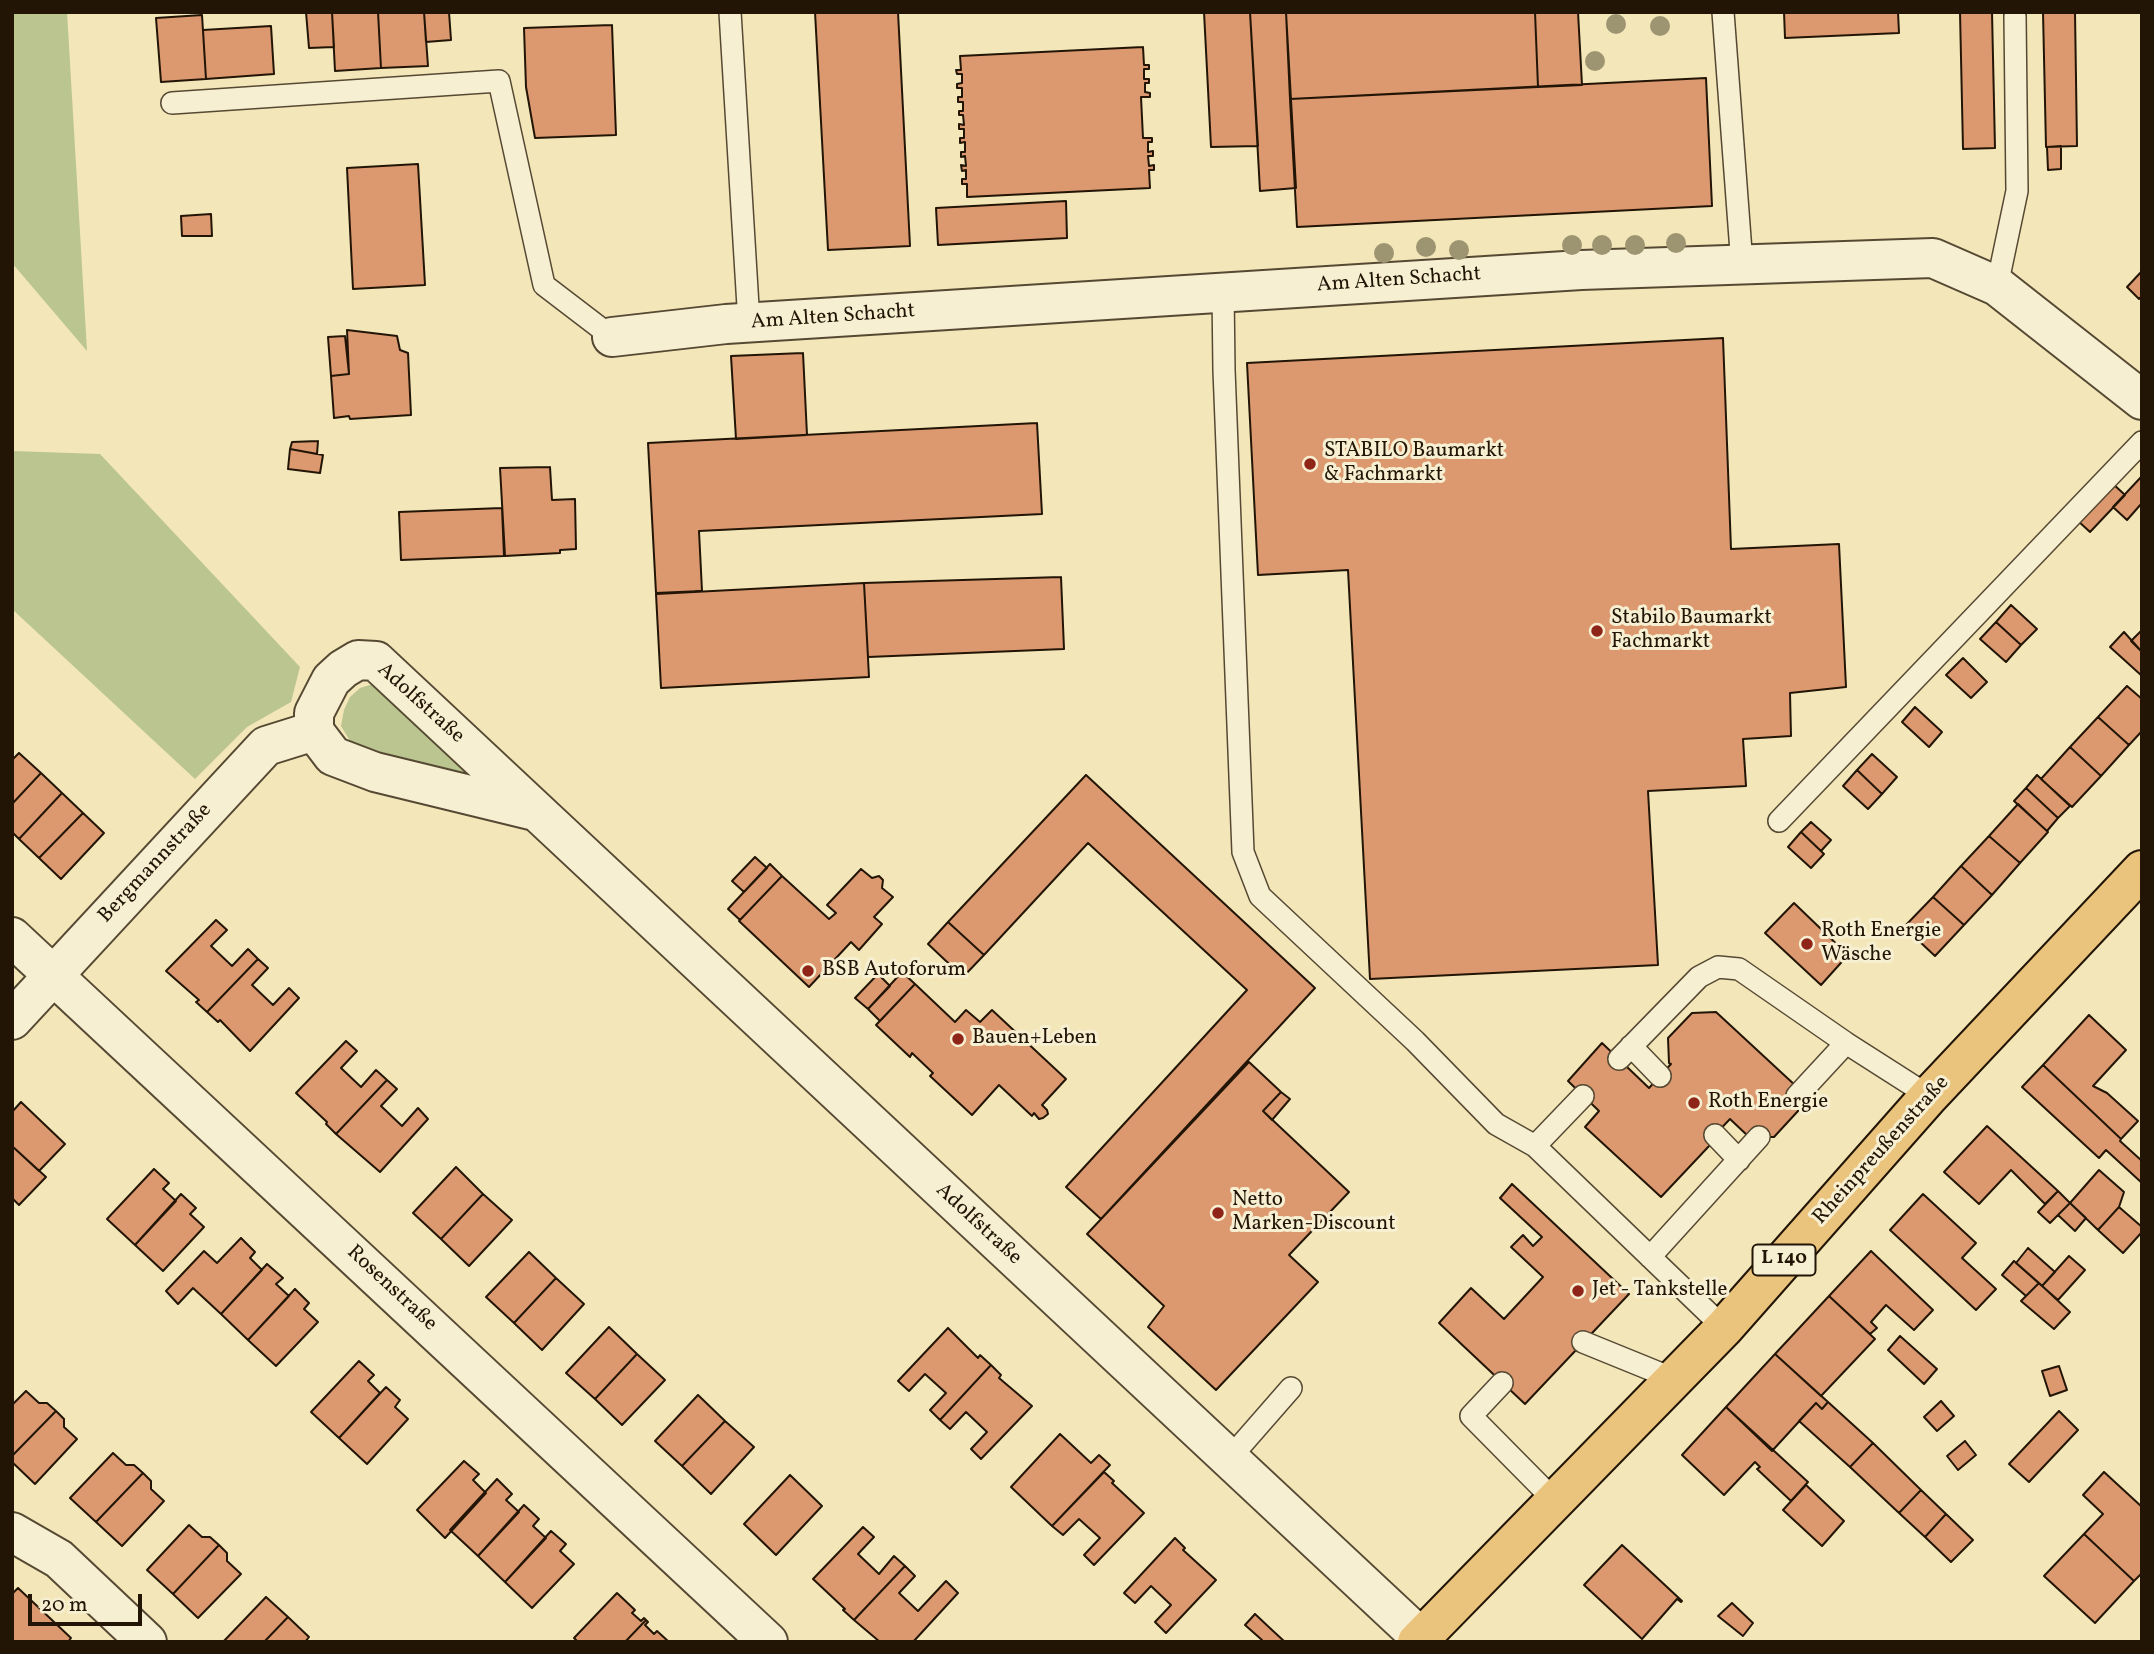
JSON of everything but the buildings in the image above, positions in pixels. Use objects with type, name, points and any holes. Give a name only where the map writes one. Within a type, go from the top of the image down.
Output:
[{"type":"main road","name":"Rheinpreußenstraße","points":[[1419,1640],[1724,1328],[1930,1097],[2142,870]]},
{"type":"street","name":"Am Alten Schacht","points":[[612,337],[749,323],[1581,270],[1933,258],[1997,286],[2142,400]]},
{"type":"street","name":"Adolfstraße","points":[[535,811],[375,772],[333,756],[314,731],[314,713],[331,680],[358,660],[376,661],[1419,1640]]},
{"type":"street","name":"Bergmannstraße","points":[[12,1020],[266,746],[314,731]]},
{"type":"street","name":"Rosenstraße","points":[[12,937],[768,1642]]},
{"type":"street","points":[[12,1532],[59,1559],[147,1642]]},
{"type":"lane","points":[[730,12],[749,323]]},
{"type":"lane","points":[[1723,12],[1742,265]]},
{"type":"lane","points":[[1997,286],[2017,191],[2015,16]]},
{"type":"lane","points":[[172,103],[499,81],[544,285],[612,337]]},
{"type":"lane","points":[[1223,292],[1243,852],[1259,895],[1415,1041],[1496,1124],[1535,1146],[1724,1328]]},
{"type":"lane","points":[[1779,821],[2142,442]]},
{"type":"lane","points":[[1660,1076],[1625,1053],[1699,977],[1718,967],[1740,969],[1846,1043],[1930,1097]]},
{"type":"lane","points":[[1797,1096],[1846,1043]]},
{"type":"lane","points":[[1535,1146],[1583,1096]]},
{"type":"lane","points":[[1715,1135],[1739,1160]]},
{"type":"lane","points":[[1650,1257],[1759,1137]]},
{"type":"lane","points":[[1583,1342],[1674,1379]]},
{"type":"lane","points":[[1503,1383],[1471,1416],[1554,1500]]},
{"type":"lane","points":[[1229,1459],[1291,1388]]},
{"type":"green space","points":[[12,12],[67,12],[87,351],[12,263]]},
{"type":"green space","points":[[12,451],[100,454],[300,667],[291,702],[247,727],[195,779],[12,609]]},
{"type":"green space","points":[[373,684],[483,780],[352,744],[341,726],[344,710],[350,697],[360,688]]},
{"type":"place","name":"STABILO Baumarkt & Fachmarkt","points":[[1310,464]]},
{"type":"place","name":"Stabilo Baumarkt Fachmarkt","points":[[1597,631]]},
{"type":"place","name":"Roth Energie Wäsche","points":[[1807,944]]},
{"type":"place","name":"BSB Autoforum","points":[[808,971]]},
{"type":"place","name":"Bauen+Leben","points":[[958,1039]]},
{"type":"place","name":"Roth Energie","points":[[1694,1103]]},
{"type":"place","name":"Netto Marken-Discount","points":[[1218,1213]]},
{"type":"place","name":"Jet - Tankstelle","points":[[1578,1291]]}]
